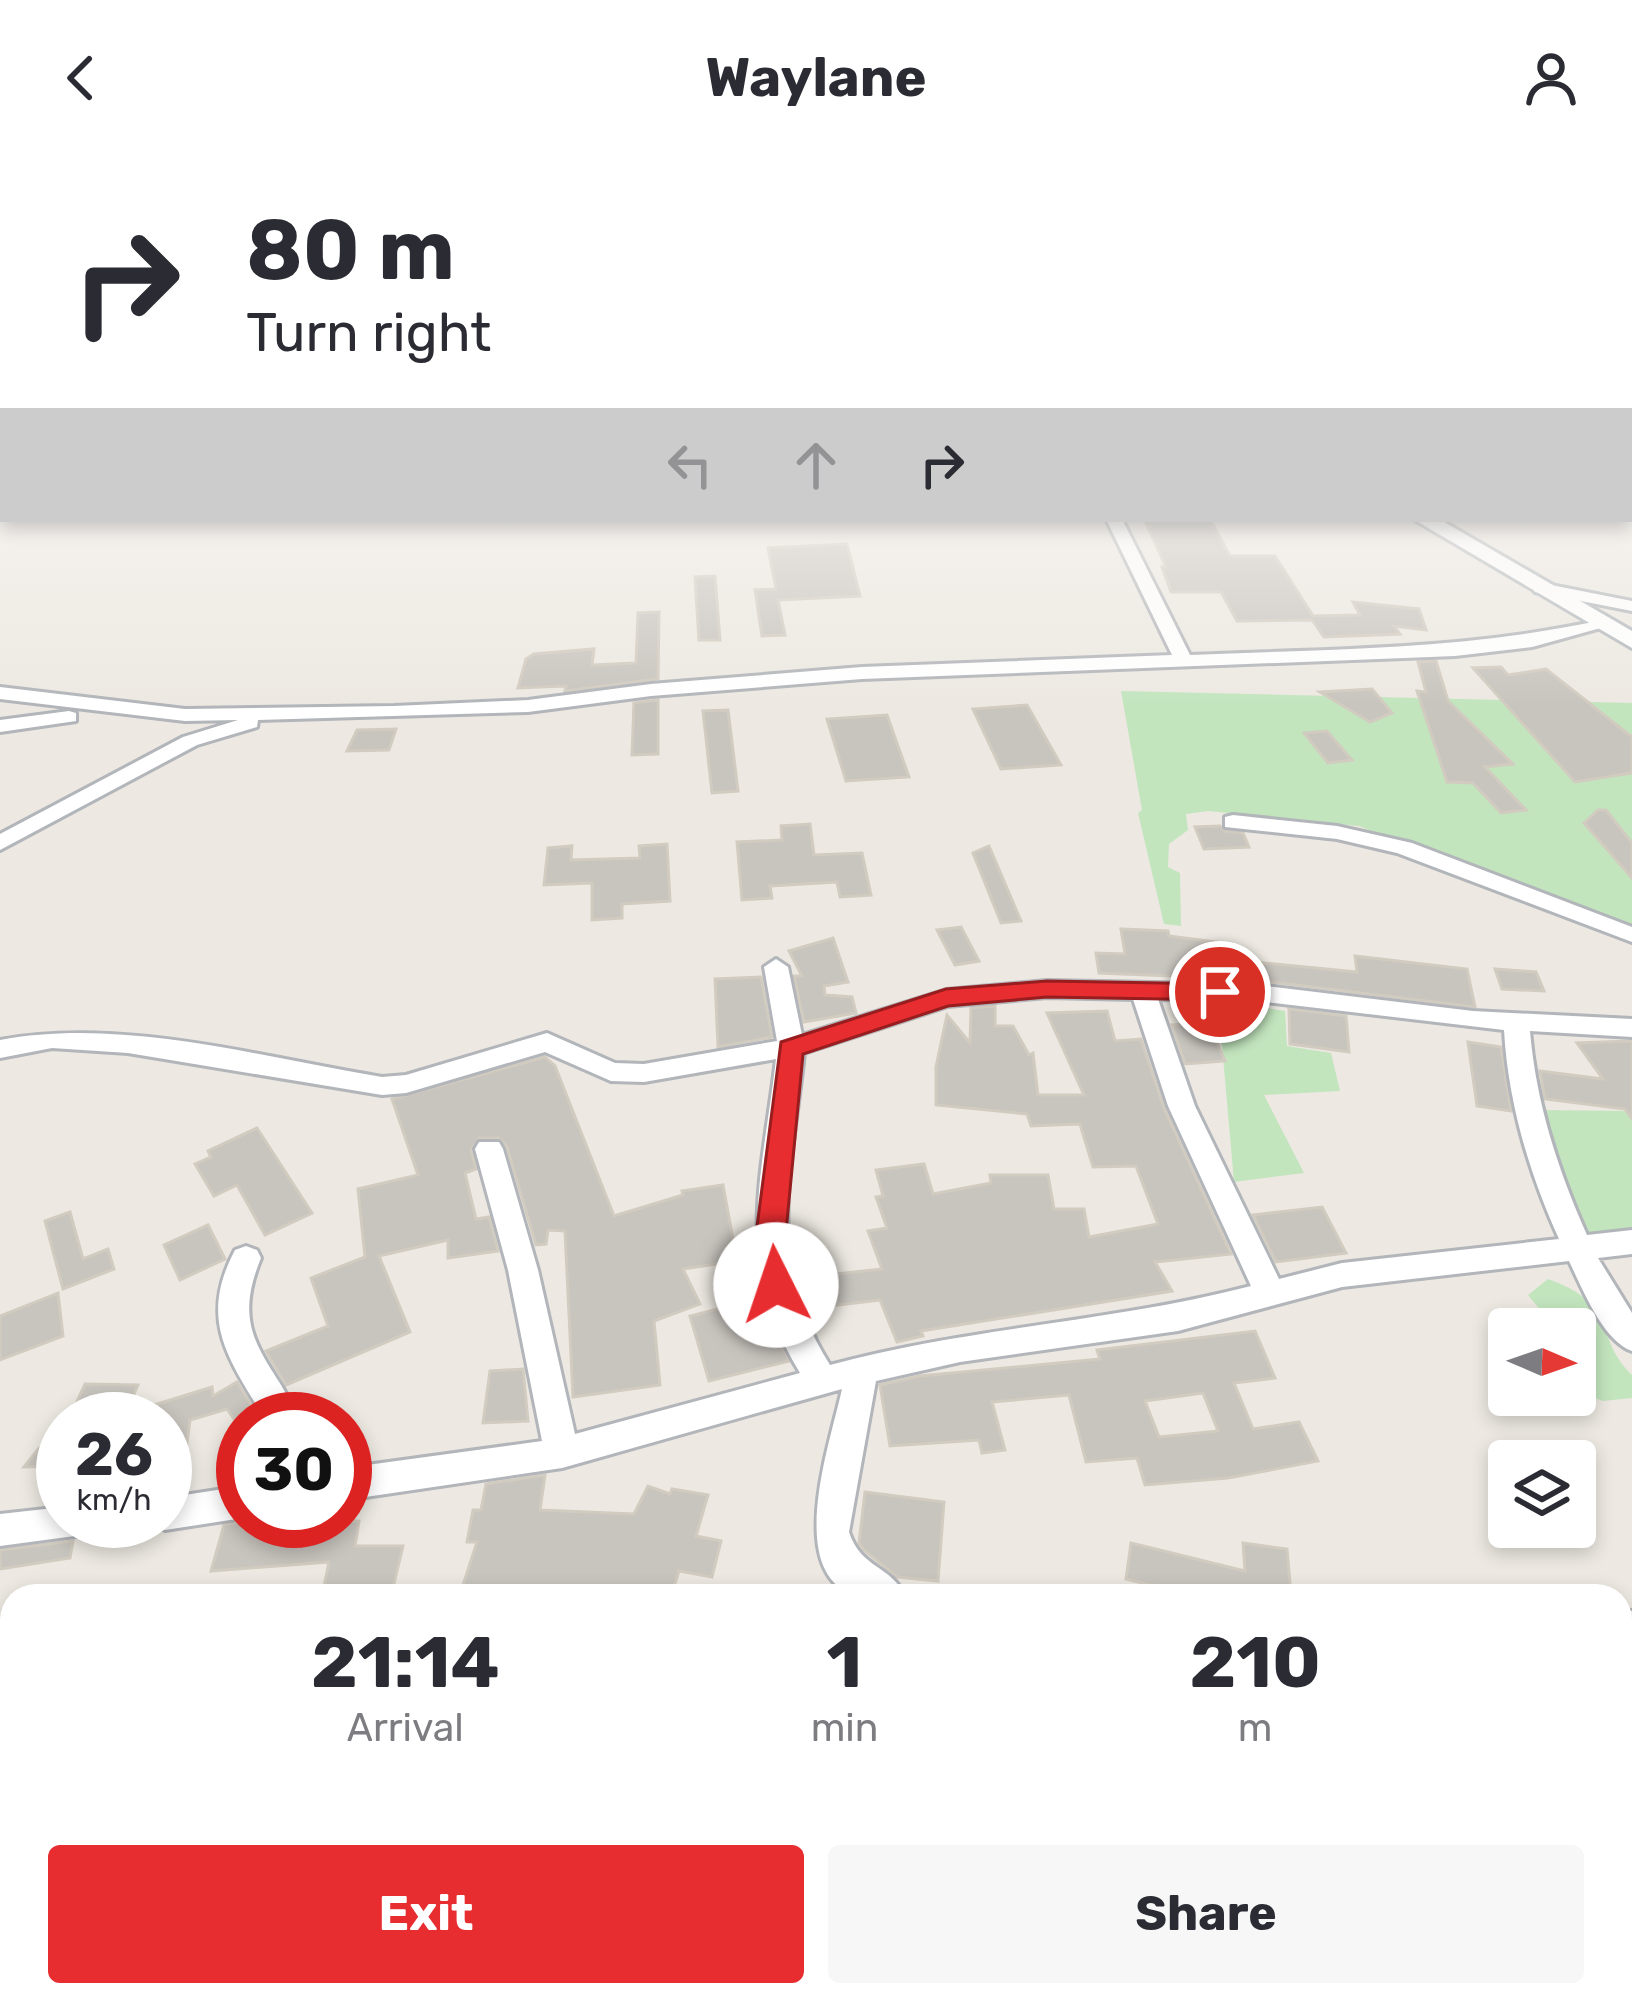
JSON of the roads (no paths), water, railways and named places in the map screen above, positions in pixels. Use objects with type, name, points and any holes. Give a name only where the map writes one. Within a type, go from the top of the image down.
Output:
[{"type":"street","points":[[1121,532],[1184,662]]},
{"type":"street","points":[[1447,532],[1632,641]]},
{"type":"street","points":[[1541,588],[1632,606]]},
{"type":"street","points":[[0,726],[139,712],[527,706],[862,673],[1455,650],[1532,641],[1606,624]]},
{"type":"street","points":[[0,693],[139,712]]},
{"type":"street","points":[[0,843],[190,741],[283,713]]},
{"type":"street","points":[[1233,822],[1369,838],[1632,935]]},
{"type":"street","points":[[776,968],[790,1048],[770,1242],[776,1285],[804,1351],[824,1383]]},
{"type":"street","points":[[0,1049],[52,1039],[128,1044],[382,1086],[406,1084],[547,1042],[611,1072],[644,1073],[790,1048],[946,998],[1047,989],[1258,993],[1517,1024],[1632,1028]]},
{"type":"street","points":[[1143,990],[1153,1029],[1224,1204],[1270,1292]]},
{"type":"street","points":[[1517,1024],[1516,1062],[1532,1128],[1580,1250],[1632,1338]]},
{"type":"street","points":[[489,1149],[523,1270],[562,1453]]},
{"type":"street","points":[[372,1480],[562,1453],[862,1370],[960,1349],[1178,1318],[1270,1292],[1424,1264],[1632,1242]]},
{"type":"street","points":[[246,1258],[230,1290],[231,1328],[268,1392]]},
{"type":"street","points":[[862,1370],[831,1532],[842,1563],[870,1584]]},
{"type":"street","points":[[0,1530],[36,1526]]}]
